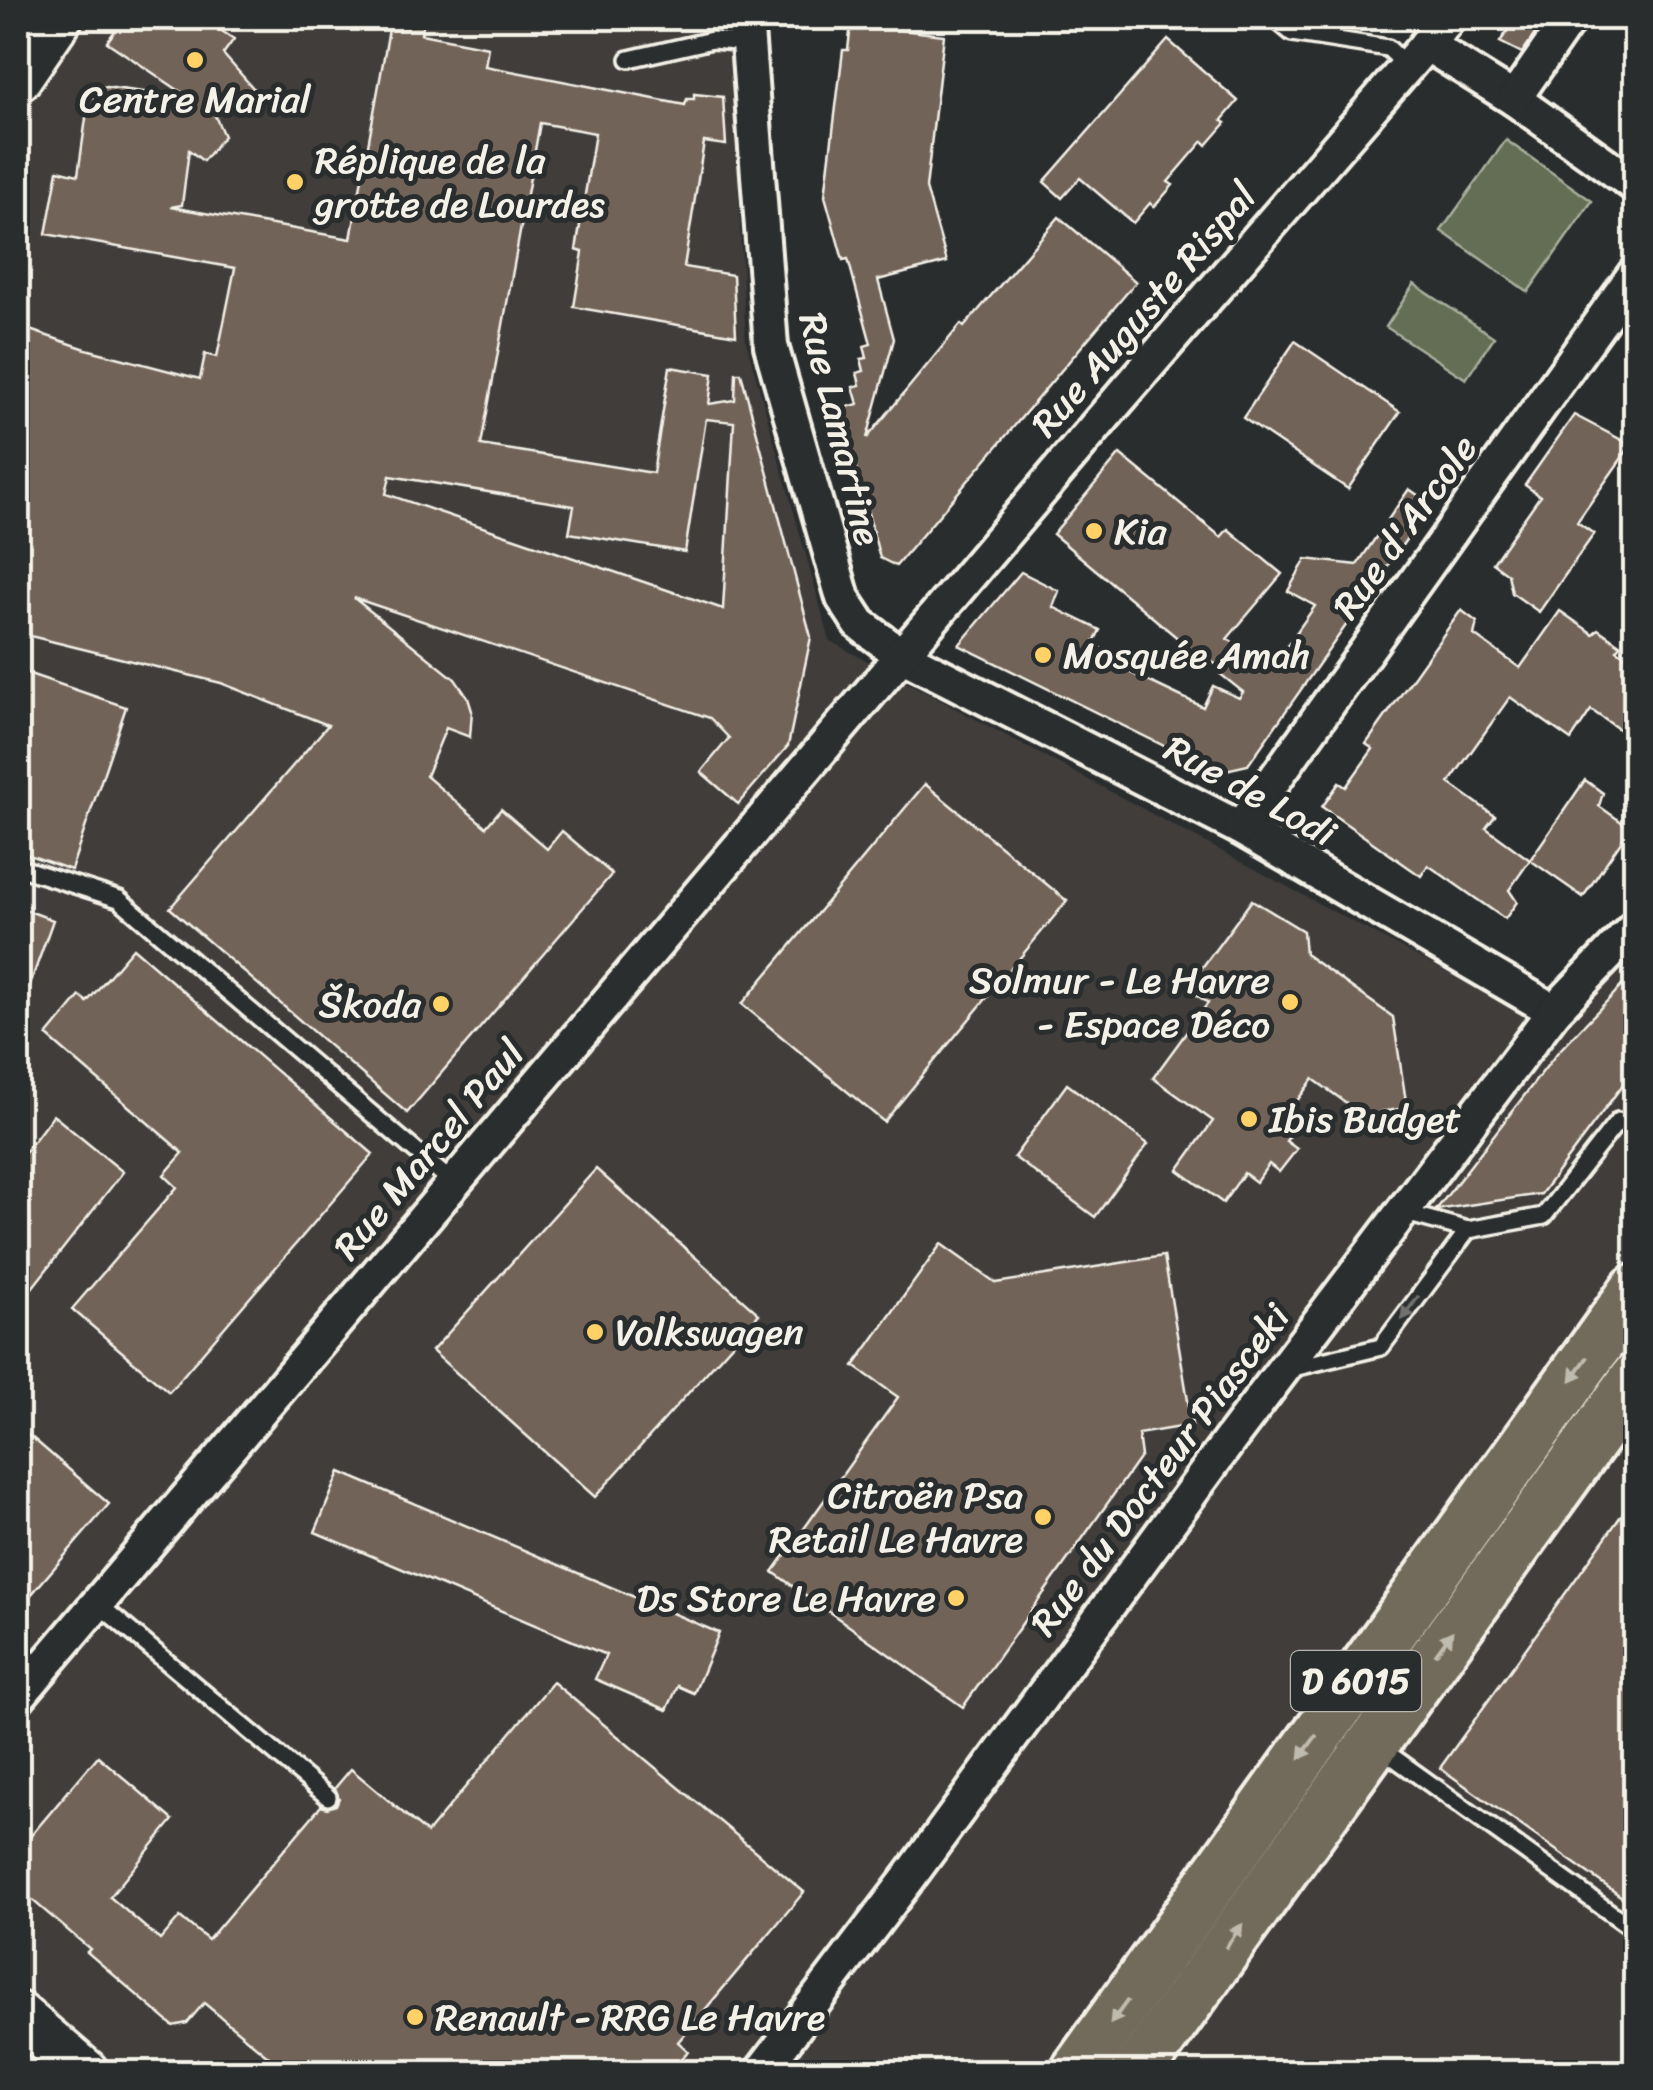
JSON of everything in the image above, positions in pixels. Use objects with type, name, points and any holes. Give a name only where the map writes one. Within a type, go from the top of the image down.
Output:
[{"type":"main road","name":"D 6015","points":[[1076,2072],[1636,1290]]},
{"type":"main road","name":"D 6015","points":[[1137,2072],[1636,1378]]},
{"type":"street","points":[[18,78],[59,18]]},
{"type":"street","name":"Rue Auguste Rispal","points":[[901,655],[1449,18]]},
{"type":"street","points":[[1514,98],[1570,18]]},
{"type":"street","name":"Rue Lamartine","points":[[746,30],[771,346],[843,598],[860,624],[901,655]]},
{"type":"street","points":[[1416,55],[1514,98],[1636,186]]},
{"type":"street","name":"Rue d'Arcole","points":[[1240,828],[1636,272]]},
{"type":"street","name":"Rue de Lodi","points":[[901,655],[1240,828],[1554,1010]]},
{"type":"street","name":"Rue Marcel Paul","points":[[18,1697],[901,655]]},
{"type":"street","name":"Rue du Docteur Piasceki","points":[[760,2072],[1554,1010],[1636,926]]},
{"type":"street","points":[[18,2015],[85,2072]]},
{"type":"lane","points":[[1274,18],[1292,32],[1416,55]]},
{"type":"lane","points":[[629,59],[746,30]]},
{"type":"lane","points":[[18,868],[119,899],[453,1183]]},
{"type":"lane","points":[[1402,1212],[1468,1230],[1544,1216],[1618,1121]]},
{"type":"lane","points":[[1282,1371],[1381,1347],[1468,1230]]},
{"type":"lane","points":[[97,1602],[328,1798]]},
{"type":"lane","points":[[1372,1742],[1636,1931]]},
{"type":"shaded area","points":[[34,18],[726,18],[730,30],[746,341],[830,641],[1532,1018],[1635,913],[1635,2072],[123,2072],[18,1986],[18,42]]},
{"type":"green space","points":[[1506,140],[1592,201],[1528,292],[1441,231]]},
{"type":"green space","points":[[1414,284],[1494,337],[1466,379],[1386,327]]},
{"type":"building","points":[[124,18],[202,18],[234,39],[223,54],[254,89],[215,116],[224,136],[203,161],[189,150],[182,205],[171,207],[351,239],[391,18],[424,21],[421,34],[488,47],[485,66],[685,105],[687,99],[694,99],[694,94],[723,97],[726,145],[704,142],[684,267],[733,275],[736,335],[574,307],[583,252],[576,250],[595,133],[540,123],[481,445],[653,473],[670,367],[713,374],[709,404],[735,400],[736,373],[741,373],[811,637],[788,746],[738,804],[701,772],[729,738],[710,718],[354,598],[455,679],[468,698],[472,711],[470,737],[446,728],[426,776],[486,827],[501,809],[547,849],[562,831],[612,874],[407,1113],[170,908],[328,725],[221,683],[18,633],[18,326],[86,349],[200,379],[205,354],[217,357],[235,268],[46,234],[58,170],[78,175],[88,104],[94,104],[97,86],[190,98],[107,42]],"holes":[[[706,419],[734,422],[723,609],[386,494],[390,476],[574,506],[569,533],[685,552]]]},
{"type":"building","points":[[1516,18],[1546,18],[1522,53],[1500,42]]},
{"type":"building","points":[[851,24],[944,35],[926,188],[947,262],[878,280],[894,339],[867,438],[961,324],[964,327],[1059,217],[1136,282],[896,566],[880,558],[840,409],[858,404],[853,387],[860,385],[857,373],[864,371],[864,346],[871,344],[848,259],[843,260],[825,196],[843,50],[848,50]]},
{"type":"building","points":[[1168,40],[1238,101],[1222,120],[1226,123],[1207,145],[1203,141],[1168,182],[1173,185],[1133,223],[1080,178],[1062,198],[1044,182]]},
{"type":"building","points":[[1295,341],[1400,412],[1348,489],[1243,418]]},
{"type":"building","points":[[1574,415],[1631,445],[1577,522],[1594,534],[1539,612],[1512,593],[1508,574],[1493,563],[1540,496],[1525,485]]},
{"type":"building","points":[[1120,454],[1221,537],[1228,529],[1282,574],[1227,639],[1275,663],[1315,606],[1288,591],[1306,559],[1357,565],[1409,489],[1431,504],[1248,765],[1217,772],[959,645],[1021,572],[1059,591],[1053,607],[1100,630],[1093,644],[1135,666],[1131,673],[1203,707],[1213,686],[1239,698],[1243,692],[1219,673],[1222,667],[1199,656],[1053,534]]},
{"type":"building","points":[[1461,610],[1477,622],[1474,635],[1520,668],[1560,611],[1593,634],[1598,629],[1621,645],[1617,650],[1636,663],[1636,741],[1591,710],[1571,740],[1510,697],[1449,783],[1495,816],[1486,828],[1530,860],[1509,890],[1517,902],[1505,919],[1428,865],[1421,876],[1322,807],[1339,783],[1346,787],[1373,749],[1366,744]]},
{"type":"building","points":[[18,670],[126,707],[71,870],[18,851]]},
{"type":"building","points":[[1585,780],[1603,793],[1599,806],[1630,828],[1583,897],[1530,860]]},
{"type":"building","points":[[925,784],[1067,901],[884,1122],[742,1004]]},
{"type":"building","points":[[1252,900],[1303,931],[1305,954],[1393,1017],[1407,1108],[1380,1112],[1373,1122],[1313,1079],[1280,1124],[1292,1133],[1286,1141],[1297,1149],[1279,1172],[1269,1164],[1256,1182],[1244,1173],[1223,1203],[1178,1170],[1213,1121],[1153,1078],[1208,1003],[1187,988]]},
{"type":"building","points":[[18,907],[53,920],[21,1010],[18,1010]]},
{"type":"building","points":[[133,948],[373,1154],[169,1392],[72,1309],[177,1187],[164,1175],[183,1153],[47,1036],[80,996],[87,1002]]},
{"type":"building","points":[[1636,971],[1636,1067],[1541,1194],[1436,1210],[1557,1053]]},
{"type":"building","points":[[1067,1084],[1148,1144],[1095,1217],[1014,1157]]},
{"type":"building","points":[[53,1115],[123,1172],[18,1306],[18,1162]]},
{"type":"building","name":"Volkswagen","points":[[596,1169],[759,1314],[595,1497],[432,1351]]},
{"type":"building","points":[[941,1244],[996,1283],[1164,1256],[1192,1425],[1138,1434],[1141,1456],[963,1707],[773,1572],[898,1397],[854,1366]]},
{"type":"building","points":[[29,1435],[109,1504],[18,1610],[18,1448]]},
{"type":"building","points":[[340,1472],[719,1633],[694,1693],[678,1686],[667,1710],[595,1679],[606,1655],[315,1532]]},
{"type":"building","points":[[1636,1495],[1636,1907],[1440,1768]]},
{"type":"building","points":[[553,1682],[804,1892],[678,2042],[688,2051],[670,2072],[287,2072],[204,2003],[187,2023],[173,2026],[18,1888],[18,1851],[98,1756],[173,1820],[110,1897],[160,1940],[180,1917],[208,1940],[321,1806],[336,1805],[339,1798],[335,1788],[351,1769],[427,1833]]},
{"type":"place","name":"Centre Marial","points":[[195,60]]},
{"type":"place","name":"Réplique de la grotte de Lourdes","points":[[295,182]]},
{"type":"place","name":"Kia","points":[[1094,531]]},
{"type":"place","name":"Mosquée Amah","points":[[1043,655]]},
{"type":"place","name":"Solmur - Le Havre - Espace Déco","points":[[1290,1002]]},
{"type":"place","name":"Škoda","points":[[441,1004]]},
{"type":"place","name":"Ibis Budget","points":[[1249,1119]]},
{"type":"place","name":"Volkswagen","points":[[595,1332]]},
{"type":"place","name":"Citroën Psa Retail Le Havre","points":[[1043,1517]]},
{"type":"place","name":"Ds Store Le Havre","points":[[956,1598]]},
{"type":"place","name":"Renault - RRG Le Havre","points":[[415,2017]]}]
